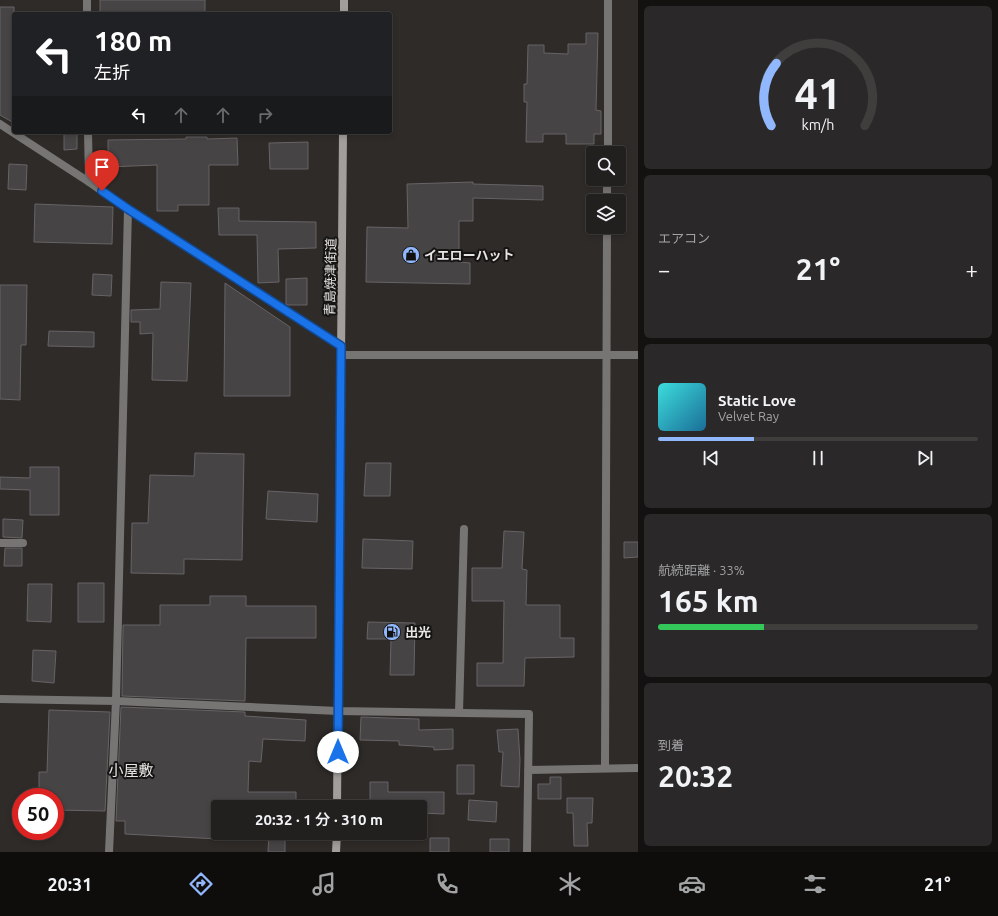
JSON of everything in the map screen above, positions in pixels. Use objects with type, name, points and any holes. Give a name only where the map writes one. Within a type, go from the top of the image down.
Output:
[{"type":"main road","points":[[344,0],[344,12]]},
{"type":"main road","name":"青島焼津街道","points":[[337,800],[343,134]]},
{"type":"main road","points":[[336,852],[337,840]]},
{"type":"street","points":[[87,0],[87,12]]},
{"type":"street","points":[[608,0],[608,146]]},
{"type":"street","points":[[0,124],[12,132]]},
{"type":"street","points":[[15,134],[341,350],[638,355]]},
{"type":"street","points":[[88,134],[89,182]]},
{"type":"street","points":[[109,852],[116,701],[128,209]]},
{"type":"street","points":[[605,768],[607,234]]},
{"type":"street","points":[[459,713],[464,530]]},
{"type":"street","points":[[0,543],[23,543]]},
{"type":"street","points":[[0,699],[116,701],[338,711],[528,714],[527,852]]},
{"type":"street","points":[[528,770],[638,768]]},
{"type":"building","points":[[100,0],[205,0],[205,12],[100,12]]},
{"type":"building","points":[[0,7],[14,7],[14,12],[12,12],[12,122],[0,115]]},
{"type":"building","points":[[586,33],[598,33],[596,110],[601,111],[601,134],[594,134],[594,144],[566,144],[566,134],[543,134],[543,142],[526,142],[527,102],[524,102],[524,84],[527,84],[528,45],[544,45],[544,53],[568,54],[568,44],[586,44]]},
{"type":"building","points":[[64,134],[77,134],[77,149],[64,150]]},
{"type":"building","points":[[186,137],[207,137],[207,139],[237,138],[238,165],[209,165],[209,205],[178,205],[178,211],[157,211],[157,165],[108,167],[108,140],[186,139]]},
{"type":"building","points":[[308,142],[308,169],[270,169],[269,143]]},
{"type":"building","points":[[9,164],[27,165],[26,190],[8,189]]},
{"type":"building","points":[[473,182],[473,184],[543,186],[543,200],[473,198],[473,221],[459,221],[459,262],[470,263],[470,284],[366,282],[367,227],[408,228],[407,184]]},
{"type":"building","points":[[35,204],[113,207],[112,244],[34,242]]},
{"type":"building","points":[[218,208],[239,208],[239,221],[316,222],[316,248],[278,249],[279,282],[258,283],[257,235],[219,235]]},
{"type":"building","points":[[93,274],[112,275],[111,296],[92,295]]},
{"type":"building","points":[[307,278],[307,305],[286,304],[286,279]]},
{"type":"building","points":[[161,282],[191,283],[187,381],[152,380],[153,333],[140,334],[140,322],[131,322],[131,310],[160,309]]},
{"type":"building","points":[[225,283],[290,327],[290,396],[224,396]]},
{"type":"building","points":[[0,285],[27,285],[26,345],[21,345],[20,400],[0,399]]},
{"type":"building","points":[[49,331],[94,332],[94,347],[48,346]]},
{"type":"building","points":[[195,453],[244,454],[242,560],[184,559],[184,574],[131,573],[132,523],[148,523],[150,475],[194,476]]},
{"type":"building","points":[[366,463],[391,463],[390,496],[364,496]]},
{"type":"building","points":[[30,467],[59,467],[59,515],[30,515],[30,490],[0,489],[0,477],[30,478]]},
{"type":"building","points":[[268,491],[318,494],[317,522],[266,519]]},
{"type":"building","points":[[3,519],[23,520],[22,538],[3,537]]},
{"type":"building","points":[[504,531],[524,532],[522,569],[527,570],[526,605],[560,605],[560,638],[574,638],[574,657],[525,658],[524,686],[477,686],[477,663],[503,663],[504,601],[472,601],[472,568],[502,568]]},
{"type":"building","points":[[363,539],[413,541],[412,569],[362,568]]},
{"type":"building","points":[[624,542],[638,542],[638,557],[624,558]]},
{"type":"building","points":[[5,548],[22,548],[22,566],[4,566]]},
{"type":"building","points":[[78,583],[104,583],[104,622],[78,622]]},
{"type":"building","points":[[28,584],[52,584],[51,622],[27,621]]},
{"type":"building","points":[[210,596],[246,596],[246,606],[316,606],[316,638],[246,638],[245,701],[122,696],[123,625],[160,625],[160,605],[210,605]]},
{"type":"building","points":[[368,622],[415,623],[414,675],[390,675],[391,639],[367,639]]},
{"type":"building","points":[[33,650],[56,651],[54,683],[32,681]]},
{"type":"building","points":[[121,707],[245,712],[245,716],[306,720],[305,741],[263,739],[261,762],[249,761],[248,792],[296,792],[296,800],[211,800],[211,839],[125,834],[125,821],[116,821]]},
{"type":"building","points":[[49,710],[110,712],[105,811],[64,810],[64,788],[39,788],[39,772],[47,772]]},
{"type":"building","points":[[361,717],[419,719],[419,730],[453,729],[453,749],[434,750],[434,747],[399,745],[399,741],[360,740]]},
{"type":"building","points":[[518,729],[520,760],[519,787],[501,786],[503,752],[499,752],[497,730]]},
{"type":"building","points":[[457,765],[474,765],[474,794],[457,794]]},
{"type":"building","points":[[550,777],[561,777],[561,799],[538,799],[538,784],[550,784]]},
{"type":"building","points":[[370,782],[388,782],[388,792],[444,792],[444,814],[427,813],[427,800],[370,800]]},
{"type":"building","points":[[567,798],[593,798],[592,823],[587,823],[588,846],[574,846],[573,813],[567,813]]},
{"type":"building","points":[[469,800],[497,802],[496,822],[468,820]]},
{"type":"building","points":[[430,838],[449,838],[449,852],[430,852]]},
{"type":"building","points":[[490,839],[509,839],[509,852],[490,852]]},
{"type":"building","points":[[269,840],[285,840],[285,852],[268,852]]},
{"type":"place","name":"イエローハット","points":[[411,255]]},
{"type":"place","name":"出光","points":[[392,632]]},
{"type":"district","name":"小屋敷","points":[[131,770]]},
{"type":"route","points":[[102,191],[341,346],[338,752]]}]
